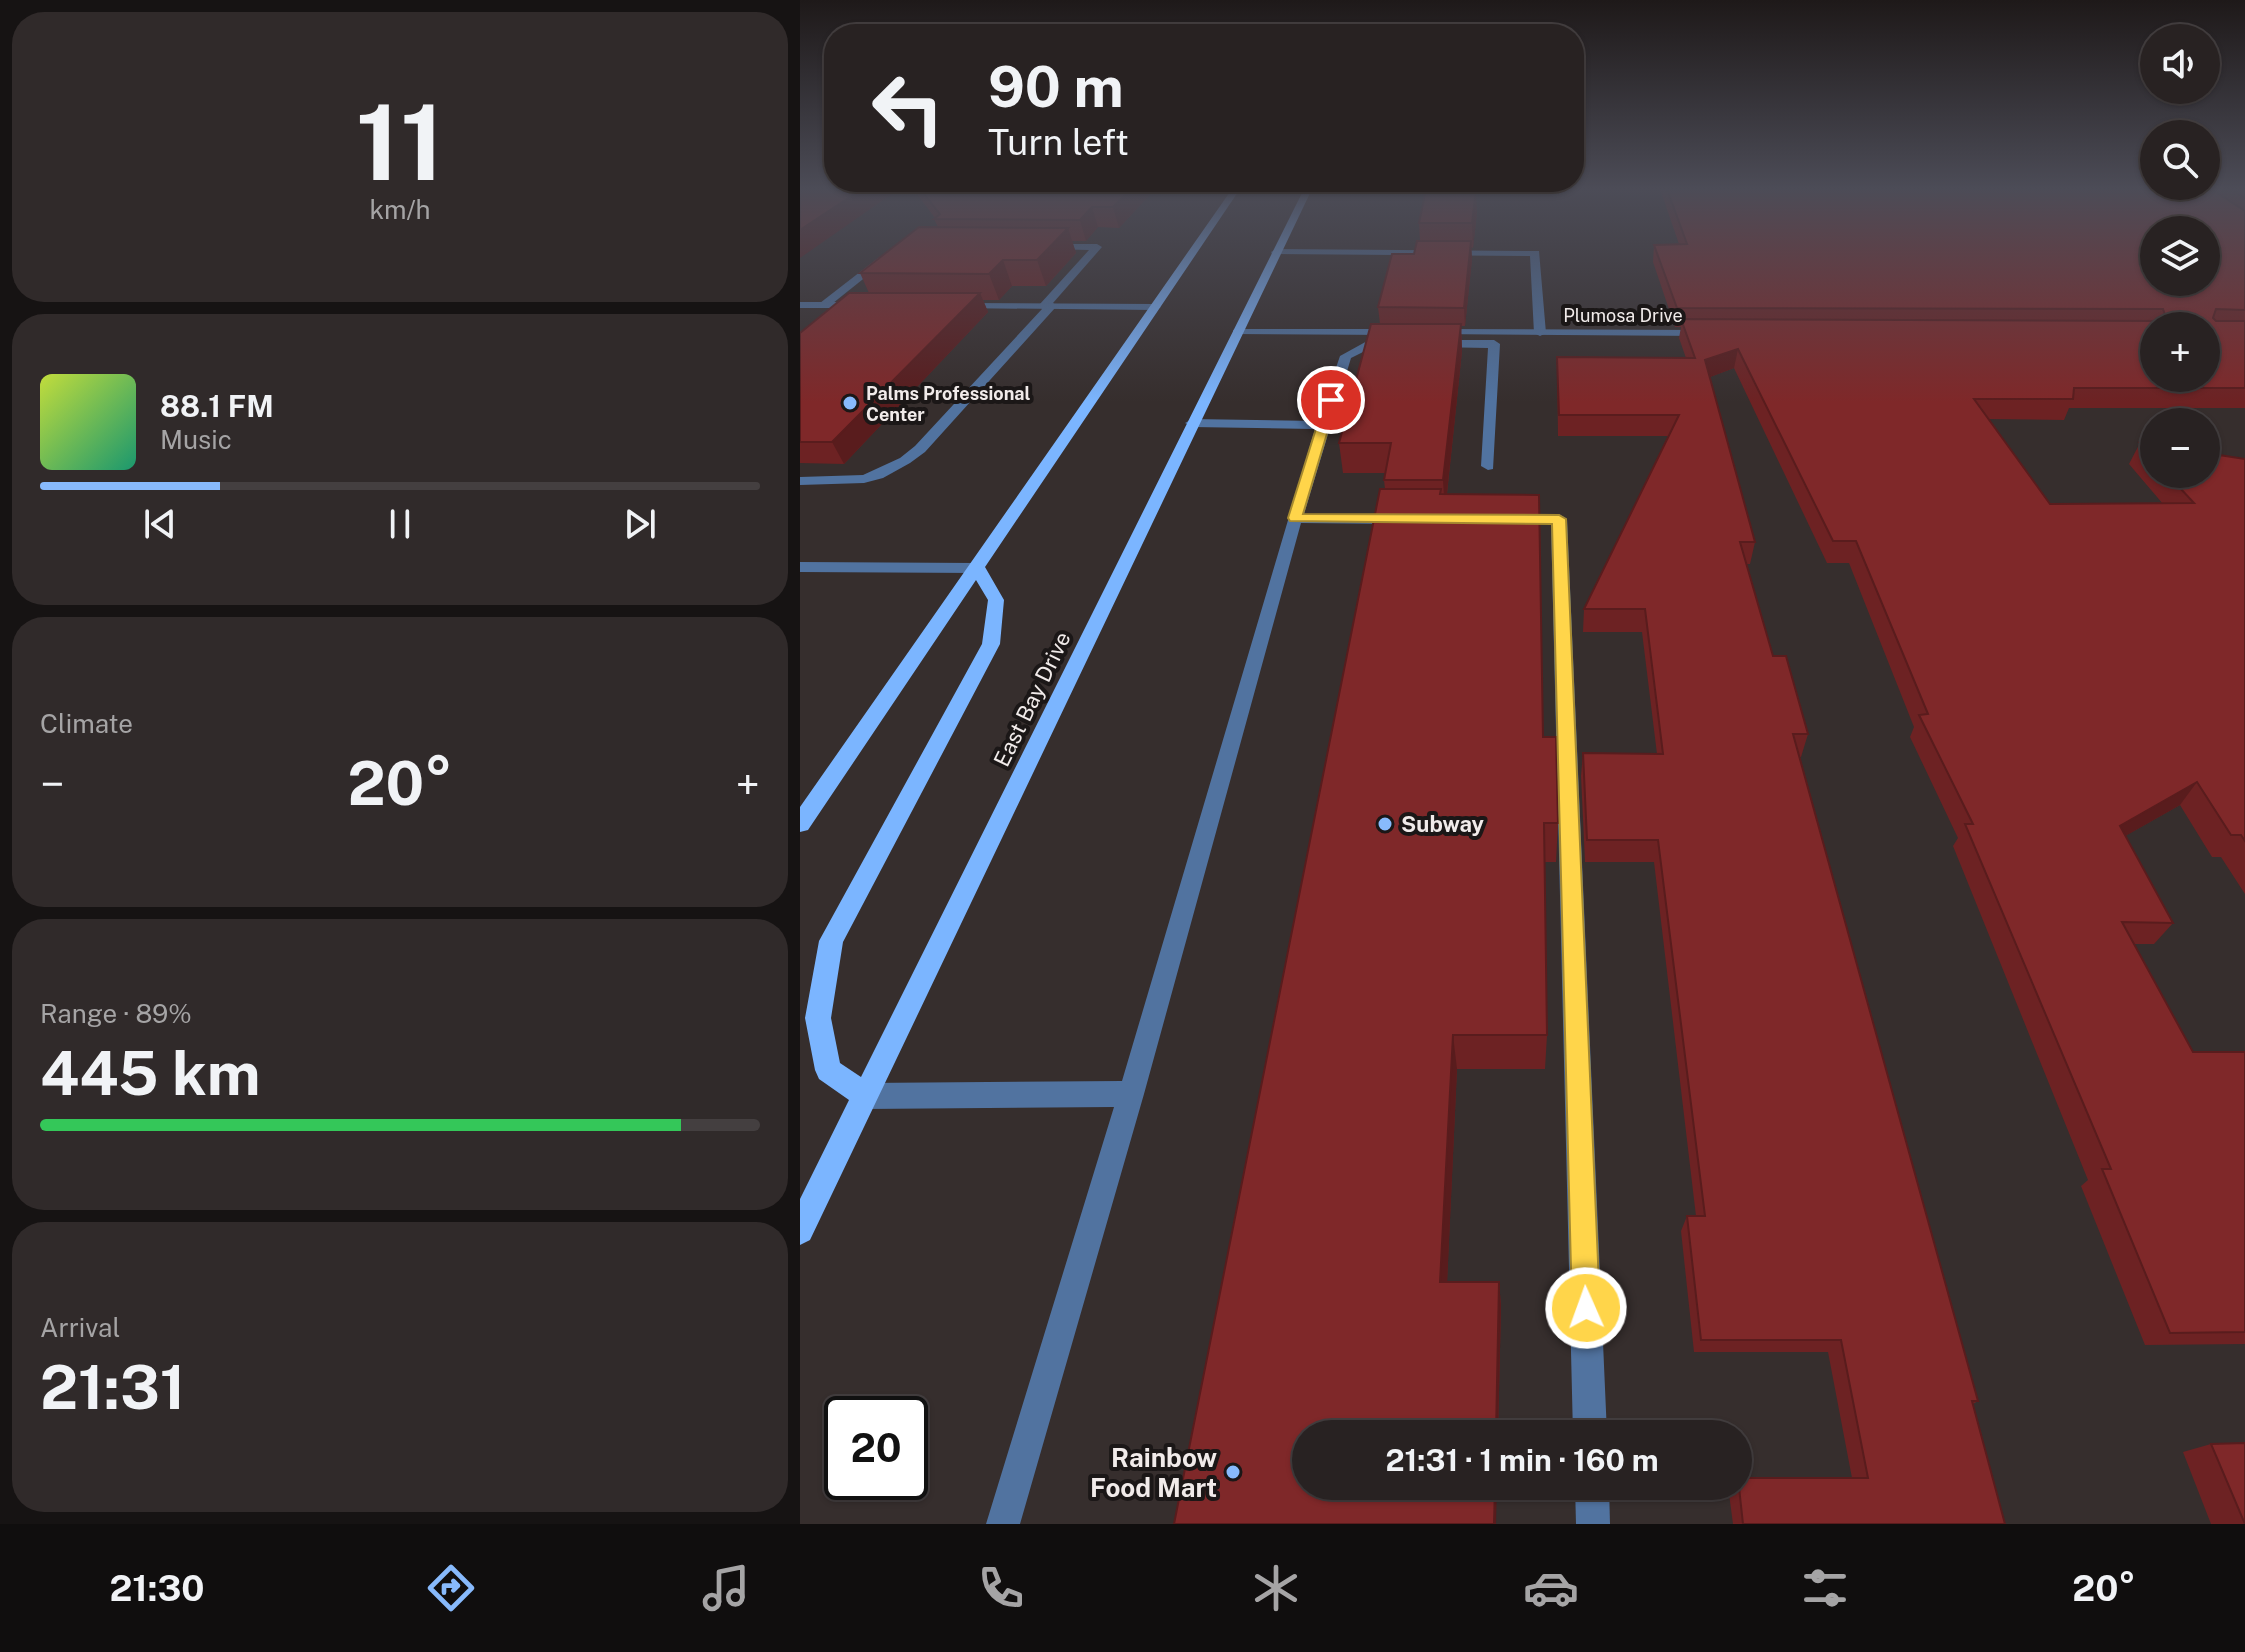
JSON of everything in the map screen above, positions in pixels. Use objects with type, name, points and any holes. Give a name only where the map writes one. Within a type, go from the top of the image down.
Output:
[{"type":"main road","points":[[800,824],[1187,260]]},
{"type":"main road","name":"East Bay Drive","points":[[800,1230],[1272,260]]},
{"type":"main road","points":[[865,1096],[828,1070],[818,1018],[831,941],[991,644],[996,600],[977,568]]},
{"type":"street","points":[[827,310],[883,260]]},
{"type":"street","points":[[800,481],[867,479],[898,469],[920,449],[1086,260]]},
{"type":"street","points":[[1535,260],[1540,333]]},
{"type":"street","points":[[800,305],[827,310],[841,305],[872,305]]},
{"type":"street","points":[[950,306],[1155,307]]},
{"type":"street","name":"Plumosa Drive","points":[[1237,332],[1425,338],[1540,333],[1713,333]]},
{"type":"street","points":[[1003,1524],[1131,1094],[1295,518],[1346,356],[1369,344],[1425,338],[1494,344],[1488,466]]},
{"type":"street","points":[[1192,423],[1323,425]]},
{"type":"street","points":[[1295,518],[1419,519]]},
{"type":"street","points":[[1497,519],[1559,519],[1590,1420]]},
{"type":"street","points":[[800,567],[977,568]]},
{"type":"street","points":[[865,1096],[1131,1094]]},
{"type":"street","points":[[1592,1500],[1593,1524]]},
{"type":"building","points":[[877,260],[1003,260],[989,274],[860,273]]},
{"type":"building","points":[[1390,260],[1469,260],[1464,308],[1378,307]]},
{"type":"building","points":[[1660,260],[2140,260],[2140,296],[2220,296],[2220,260],[2245,260],[2245,310],[2164,312],[2163,309],[1677,308]]},
{"type":"building","name":"Palms Professional Center","points":[[849,293],[980,293],[832,442],[800,442],[800,333]]},
{"type":"building","points":[[1681,319],[2140,321],[2140,388],[2074,388],[2073,399],[1974,399],[2050,504],[2194,503],[2180,488],[2220,488],[2220,455],[2245,459],[2245,841],[2241,835],[2231,835],[2197,782],[2120,826],[2173,923],[2122,922],[2193,1052],[2245,1052],[2245,1332],[2170,1333],[2102,1169],[2111,1169],[1965,824],[1973,824],[1919,715],[1928,714],[1856,541],[1833,541],[1738,349],[1705,360],[1755,542],[1740,542],[1773,656],[1786,656],[1808,734],[1793,734],[1978,1401],[1972,1401],[2005,1524],[1743,1524],[1740,1500],[1752,1500],[1752,1478],[1868,1478],[1841,1340],[1701,1340],[1687,1216],[1705,1216],[1658,840],[1587,840],[1583,753],[1663,754],[1645,609],[1584,609],[1679,415],[1559,415],[1557,357],[1695,358]]},
{"type":"building","points":[[2220,321],[2245,321],[2245,388],[2220,388]]},
{"type":"building","points":[[1371,324],[1461,324],[1443,480],[1384,480],[1391,443],[1339,443]]},
{"type":"building","points":[[1380,489],[1441,489],[1440,494],[1539,495],[1543,737],[1556,737],[1558,823],[1544,823],[1547,1035],[1453,1035],[1440,1282],[1499,1282],[1496,1420],[1292,1420],[1292,1500],[1495,1500],[1494,1524],[1174,1524]]},
{"type":"building","points":[[2245,1443],[2245,1524],[2211,1444]]},
{"type":"place","name":"Palms Professional Center","points":[[850,403]]},
{"type":"place","name":"Subway","points":[[1385,824]]},
{"type":"place","name":"Rainbow Food Mart","points":[[1233,1472]]},
{"type":"route","points":[[1331,400],[1295,518],[1559,519],[1586,1308]]}]
